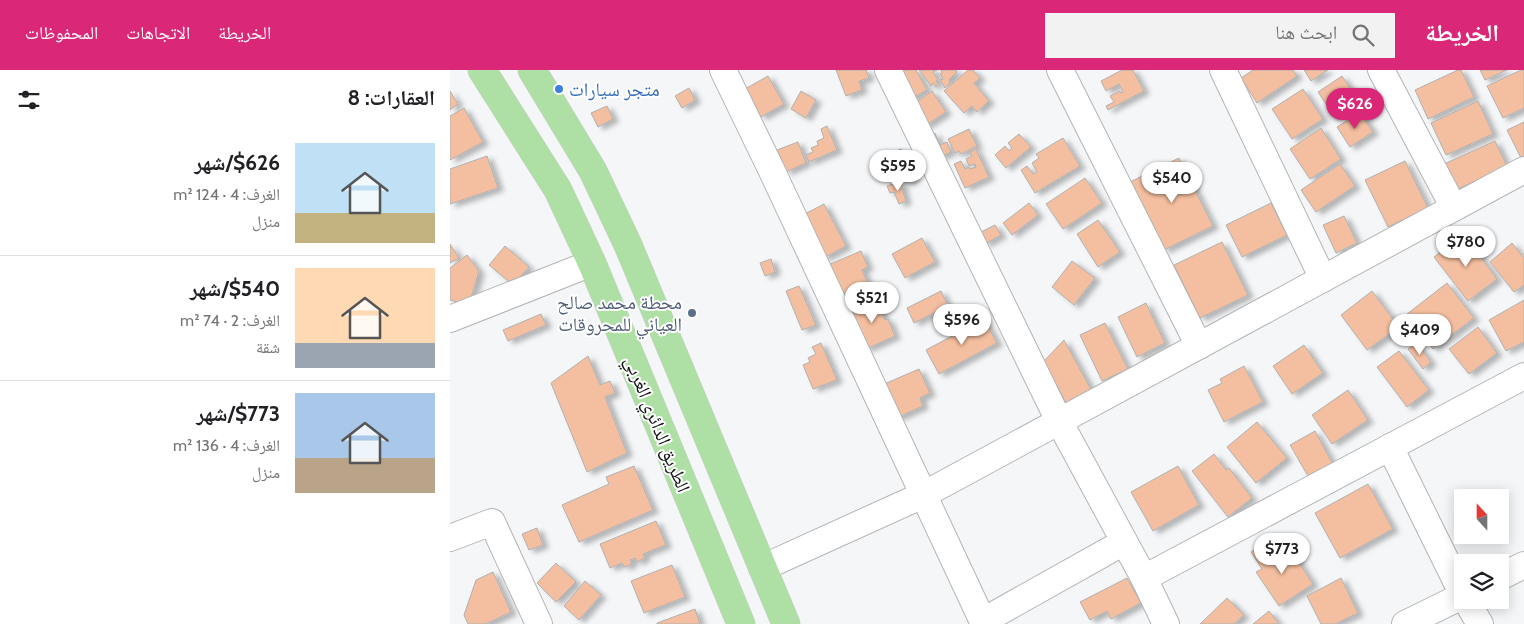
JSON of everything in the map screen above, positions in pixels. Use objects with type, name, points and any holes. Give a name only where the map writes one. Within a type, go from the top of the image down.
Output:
[{"type":"main road","name":"الطريق الدائري الغربي","points":[[482,70],[558,190],[592,263],[741,624]]},
{"type":"main road","points":[[532,70],[593,172],[628,245],[786,624]]},
{"type":"street","points":[[723,70],[983,623],[1124,542]]},
{"type":"street","points":[[888,70],[1059,421],[1144,578],[1166,624]]},
{"type":"street","points":[[1060,70],[1199,346]]},
{"type":"street","points":[[1223,70],[1323,278]]},
{"type":"street","points":[[1382,70],[1454,208]]},
{"type":"street","points":[[762,568],[923,495],[1524,170]]},
{"type":"street","points":[[450,319],[592,263]]},
{"type":"street","points":[[1144,578],[1524,376]]},
{"type":"street","points":[[1390,447],[1454,578]]},
{"type":"street","points":[[450,538],[492,522],[540,624]]},
{"type":"street","points":[[1509,572],[1524,565]]},
{"type":"street","points":[[1406,624],[1454,598]]},
{"type":"street","points":[[1471,609],[1480,624]]},
{"type":"building","points":[[836,70],[866,70],[869,78],[859,81],[862,90],[846,96]]},
{"type":"building","points":[[905,70],[916,70],[927,90],[911,99],[897,75]]},
{"type":"building","points":[[919,70],[937,70],[933,72],[938,80],[936,81],[938,84],[936,87],[933,83],[931,86]]},
{"type":"building","points":[[941,70],[956,70],[957,72],[949,80],[950,83],[945,88],[940,80],[943,79],[940,74],[942,73]]},
{"type":"building","points":[[968,70],[973,70],[980,78],[974,83],[989,101],[977,112],[972,106],[964,113],[944,91]]},
{"type":"building","points":[[1122,70],[1133,70],[1144,91],[1108,110],[1106,106],[1114,102],[1110,96],[1120,91],[1121,93],[1123,92],[1119,84],[1106,91],[1101,81]]},
{"type":"building","points":[[1253,70],[1293,70],[1297,76],[1257,103],[1241,78]]},
{"type":"building","points":[[1304,70],[1328,70],[1311,81]]},
{"type":"building","points":[[1461,70],[1474,97],[1428,119],[1415,90]]},
{"type":"building","points":[[1480,70],[1507,70],[1485,80]]},
{"type":"building","points":[[1524,70],[1524,108],[1503,118],[1487,86]]},
{"type":"building","points":[[768,76],[784,104],[761,117],[745,89]]},
{"type":"building","points":[[1342,76],[1358,100],[1334,116],[1318,92]]},
{"type":"building","points":[[689,88],[695,100],[682,108],[675,96]]},
{"type":"building","points":[[1303,89],[1323,119],[1292,139],[1272,109]]},
{"type":"building","points":[[450,91],[458,104],[450,110]]},
{"type":"building","points":[[801,91],[816,100],[806,118],[791,109]]},
{"type":"building","points":[[932,91],[946,112],[925,126],[911,106]]},
{"type":"building","points":[[1478,101],[1493,134],[1446,155],[1431,123]]},
{"type":"building","points":[[607,106],[613,119],[598,127],[591,113]]},
{"type":"building","points":[[464,108],[483,142],[450,160],[450,116]]},
{"type":"building","points":[[1360,112],[1373,132],[1350,147],[1337,127]]},
{"type":"building","points":[[1524,122],[1524,159],[1522,160],[1507,130]]},
{"type":"building","points":[[827,126],[837,150],[809,162],[806,155],[813,152],[811,148],[818,145],[817,141],[824,138],[821,129]]},
{"type":"building","points":[[1321,128],[1341,159],[1310,179],[1290,149]]},
{"type":"building","points":[[969,129],[977,146],[961,154],[959,151],[955,153],[948,139]]},
{"type":"building","points":[[935,133],[940,145],[947,142],[951,152],[939,157],[929,136]]},
{"type":"building","points":[[1019,134],[1031,147],[1006,168],[995,155],[1005,146],[1009,151],[1012,148],[1008,143]]},
{"type":"building","points":[[1063,138],[1080,166],[1035,193],[1021,170],[1027,166],[1033,174],[1037,172],[1032,163],[1039,158],[1036,154]]},
{"type":"building","points":[[1495,141],[1507,166],[1456,190],[1444,164]]},
{"type":"building","points":[[798,142],[806,163],[786,172],[777,150]]},
{"type":"building","points":[[901,149],[907,162],[909,160],[913,169],[911,170],[914,179],[906,183],[904,179],[897,178],[894,169],[898,167],[892,153]]},
{"type":"building","points":[[976,149],[989,177],[965,188],[954,164],[961,161],[965,169],[976,167],[975,164],[969,166],[966,159],[972,156],[970,152]]},
{"type":"building","points":[[487,156],[498,188],[450,204],[450,169]]},
{"type":"building","points":[[1179,158],[1213,226],[1164,250],[1130,182]]},
{"type":"building","points":[[888,159],[895,174],[886,178],[880,163]]},
{"type":"building","points":[[1405,161],[1428,208],[1388,227],[1365,180]]},
{"type":"building","points":[[1340,164],[1355,186],[1316,212],[1301,190]]},
{"type":"building","points":[[1085,178],[1102,203],[1063,229],[1046,204]]},
{"type":"building","points":[[901,181],[906,201],[899,204],[894,192],[890,193],[887,186]]},
{"type":"building","points":[[1029,203],[1038,215],[1012,235],[1003,223]]},
{"type":"building","points":[[1271,203],[1287,235],[1242,257],[1226,225]]},
{"type":"building","points":[[824,204],[846,246],[824,258],[801,216]]},
{"type":"building","points":[[1344,216],[1357,243],[1336,253],[1323,225]]},
{"type":"building","points":[[1098,220],[1120,252],[1098,267],[1077,234]]},
{"type":"building","points":[[995,225],[1001,235],[985,244],[979,233]]},
{"type":"building","points":[[1464,234],[1497,279],[1468,301],[1434,257]]},
{"type":"building","points":[[922,238],[935,262],[905,278],[892,254]]},
{"type":"building","points":[[1222,242],[1248,295],[1200,318],[1174,265]]},
{"type":"building","points":[[1512,243],[1524,258],[1524,285],[1514,292],[1490,262]]},
{"type":"building","points":[[450,244],[459,258],[450,263]]},
{"type":"building","points":[[505,246],[529,267],[513,285],[489,265]]},
{"type":"building","points":[[861,251],[868,267],[862,270],[872,293],[845,304],[828,265]]},
{"type":"building","points":[[467,255],[479,271],[469,305],[450,300],[450,268]]},
{"type":"building","points":[[771,259],[775,272],[765,276],[760,263]]},
{"type":"building","points":[[1072,261],[1095,278],[1074,305],[1052,287]]},
{"type":"building","points":[[1447,283],[1474,318],[1433,349],[1407,314]]},
{"type":"building","points":[[799,286],[816,325],[802,330],[786,291]]},
{"type":"building","points":[[941,291],[948,306],[914,323],[907,308]]},
{"type":"building","points":[[1372,291],[1399,327],[1367,350],[1341,315]]},
{"type":"building","points":[[875,298],[885,320],[888,319],[895,336],[866,349],[849,310]]},
{"type":"building","points":[[1524,300],[1524,342],[1506,351],[1489,320]]},
{"type":"building","points":[[1146,303],[1165,343],[1137,357],[1118,317]]},
{"type":"building","points":[[541,314],[546,325],[508,341],[503,330]]},
{"type":"building","points":[[984,319],[997,343],[939,374],[926,350]]},
{"type":"building","points":[[1105,323],[1128,369],[1102,381],[1080,335]]},
{"type":"building","points":[[1478,327],[1497,353],[1469,374],[1449,349]]},
{"type":"building","points":[[1064,340],[1092,391],[1067,405],[1044,361]]},
{"type":"building","points":[[1416,342],[1431,362],[1423,369],[1408,349]]},
{"type":"building","points":[[821,343],[837,380],[813,389],[803,365],[810,362],[808,358],[816,354],[812,347]]},
{"type":"building","points":[[1304,345],[1323,373],[1292,394],[1273,366]]},
{"type":"building","points":[[1399,351],[1429,390],[1407,407],[1377,367]]},
{"type":"building","points":[[588,356],[600,385],[610,381],[615,393],[605,397],[627,453],[587,472],[551,383]]},
{"type":"building","points":[[1244,366],[1263,402],[1224,422],[1208,390],[1222,383],[1220,379]]},
{"type":"building","points":[[919,369],[930,393],[920,398],[923,406],[896,418],[882,385]]},
{"type":"building","points":[[1348,390],[1368,420],[1332,444],[1312,415]]},
{"type":"building","points":[[1257,422],[1287,458],[1256,483],[1227,447]]},
{"type":"building","points":[[1315,431],[1336,470],[1312,483],[1290,445]]},
{"type":"building","points":[[1214,454],[1226,470],[1229,468],[1252,498],[1228,517],[1192,471]]},
{"type":"building","points":[[634,466],[653,510],[579,542],[562,505],[609,484],[606,477]]},
{"type":"building","points":[[1178,466],[1199,505],[1153,531],[1131,492]]},
{"type":"building","points":[[1368,484],[1393,529],[1340,558],[1315,513]]},
{"type":"building","points":[[656,521],[666,545],[643,554],[645,558],[637,562],[635,558],[630,560],[632,564],[624,567],[622,563],[610,568],[600,544]]},
{"type":"building","points":[[537,528],[543,545],[529,550],[522,534]]},
{"type":"building","points":[[1262,545],[1273,561],[1291,550],[1313,584],[1279,606],[1256,572],[1262,569],[1251,552]]},
{"type":"building","points":[[556,563],[576,582],[556,602],[537,583]]},
{"type":"building","points":[[672,565],[685,597],[644,613],[631,581]]},
{"type":"building","points":[[493,572],[511,612],[486,624],[468,624],[464,615],[476,580]]},
{"type":"building","points":[[1127,578],[1141,603],[1111,619],[1107,611],[1090,620],[1080,602]]},
{"type":"building","points":[[1341,578],[1358,613],[1335,624],[1321,624],[1307,596]]},
{"type":"building","points":[[585,581],[601,595],[579,620],[564,606]]},
{"type":"building","points":[[1227,598],[1244,615],[1234,624],[1200,624]]},
{"type":"building","points":[[695,609],[700,624],[657,624],[657,623]]},
{"type":"building","points":[[1269,611],[1279,624],[1253,624]]},
{"type":"place","name":"متجر سيارات","points":[[559,89]]},
{"type":"place","name":"محطة محمد صالح العياني للمحروقات","points":[[692,313]]}]
